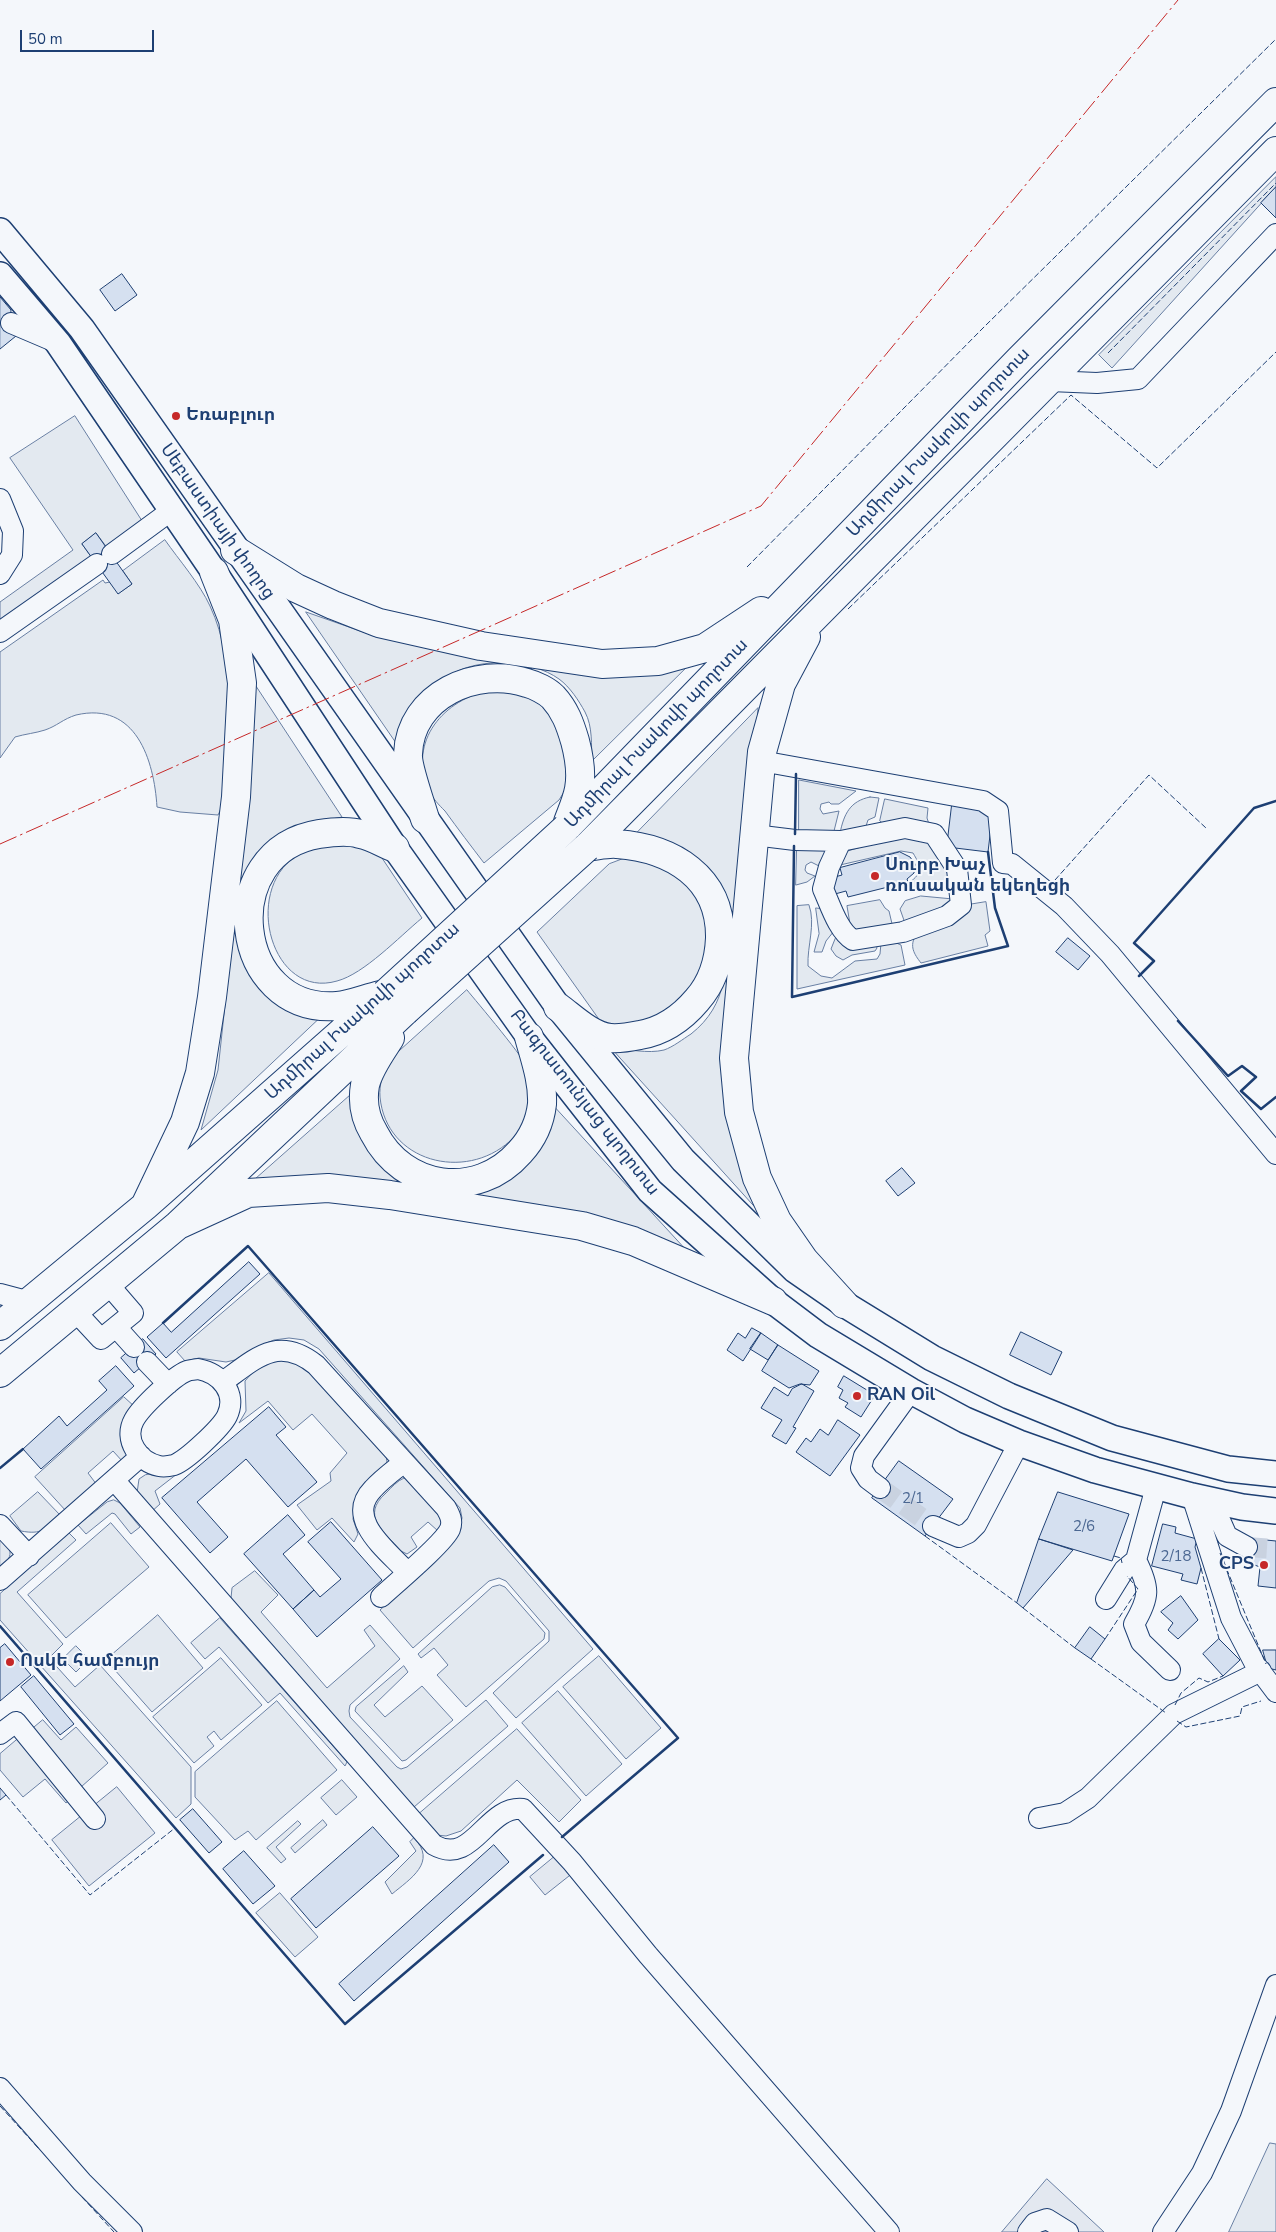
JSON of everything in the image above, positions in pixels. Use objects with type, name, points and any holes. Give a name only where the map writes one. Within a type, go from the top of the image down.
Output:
[{"type":"highway","name":"Ադմիրալ Իսակովի պողոտա","points":[[0,1373],[178,1225],[1020,359],[1276,102]]},
{"type":"highway","name":"Ադմիրալ Իսակովի պողոտա","points":[[0,1326],[587,847],[1276,151]]},
{"type":"highway","points":[[235,550],[296,588],[379,623],[481,646],[602,664],[658,661],[705,648],[804,583]]},
{"type":"highway","points":[[145,1206],[185,1122],[200,1073],[212,997],[236,797],[242,683],[233,620],[214,572]]},
{"type":"highway","points":[[819,612],[782,684],[761,761],[734,1058],[739,1112],[757,1178],[777,1222],[804,1260],[844,1304]]},
{"type":"highway","points":[[425,820],[408,754],[413,729],[428,705],[446,691],[463,683],[501,678],[532,684],[552,696],[569,720],[578,754],[580,775],[578,791],[566,828]]},
{"type":"highway","points":[[395,848],[360,834],[332,832],[306,836],[294,841],[274,856],[258,876],[252,892],[248,926],[257,960],[266,976],[294,999],[337,1006],[395,1003],[366,1083],[364,1100],[366,1115],[378,1142],[388,1155],[407,1170],[432,1181],[463,1183],[488,1176],[503,1168],[530,1140],[542,1106],[542,1089],[529,1037]]},
{"type":"highway","points":[[558,1007],[597,1035],[609,1038],[651,1033],[672,1024],[688,1010],[712,978],[718,963],[720,928],[717,907],[694,873],[678,861],[657,851],[615,843],[587,847]]},
{"type":"highway","points":[[178,1225],[248,1193],[328,1188],[390,1194],[582,1226],[633,1241],[773,1301]]},
{"type":"main road","name":"Սեբաստիայի փողոց","points":[[0,231],[82,329],[425,820]]},
{"type":"main road","name":"Սեբաստիայի փողոց","points":[[0,275],[58,343],[214,572],[395,848]]},
{"type":"main road","points":[[425,820],[558,1007],[683,1160],[795,1270],[844,1304],[932,1358],[1009,1396],[1112,1438],[1228,1469],[1276,1474]]},
{"type":"main road","name":"Բագրատունյաց պողոտա","points":[[395,848],[529,1037],[650,1190],[773,1301],[844,1352],[911,1391],[965,1420],[1019,1443],[1095,1470],[1156,1487],[1202,1498],[1276,1511]]},
{"type":"street","points":[[1050,381],[1097,383],[1138,379],[1276,234]]},
{"type":"street","points":[[11,324],[58,343]]},
{"type":"street","points":[[0,499],[13,531],[12,555],[0,574]]},
{"type":"street","points":[[0,632],[172,510]]},
{"type":"street","points":[[761,761],[983,801],[998,811],[1003,863],[1012,864],[1064,906],[1110,954],[1276,1154]]},
{"type":"street","points":[[754,835],[795,840],[841,841],[905,828],[934,834],[957,869],[961,905],[947,916],[903,932],[853,940],[841,926],[823,890],[829,867],[841,841]]},
{"type":"street","points":[[75,1311],[101,1339],[116,1327],[133,1313],[108,1284]]},
{"type":"street","points":[[0,1294],[30,1302]]},
{"type":"street","points":[[116,1327],[134,1347]]},
{"type":"street","points":[[223,1382],[264,1354],[284,1350],[300,1354],[316,1365],[403,1463],[446,1508],[451,1516],[451,1522],[445,1537],[381,1597]]},
{"type":"street","points":[[147,1362],[168,1384]]},
{"type":"street","points":[[198,1369],[208,1371],[223,1382],[229,1394],[230,1405],[227,1416],[184,1460],[164,1466],[153,1465],[141,1456],[132,1442],[131,1431],[134,1420],[168,1384],[187,1371],[198,1369]]},
{"type":"street","points":[[880,1488],[868,1479],[861,1468],[864,1456],[911,1391]]},
{"type":"street","points":[[933,1526],[959,1537],[968,1533],[976,1525],[1019,1443]]},
{"type":"street","points":[[0,1580],[115,1481],[141,1456]]},
{"type":"street","points":[[403,1463],[370,1493],[363,1508],[363,1517],[368,1528],[408,1572]]},
{"type":"street","points":[[115,1481],[434,1846],[443,1850],[460,1850],[505,1811],[523,1809],[572,1862],[648,1954],[889,2232]]},
{"type":"street","points":[[1106,1600],[1124,1570],[1136,1560],[1156,1487]]},
{"type":"street","points":[[1202,1498],[1227,1536],[1247,1547]]},
{"type":"street","points":[[1202,1498],[1231,1618],[1261,1671],[1276,1692]]},
{"type":"street","points":[[0,1525],[29,1556]]},
{"type":"street","points":[[1136,1560],[1146,1580],[1147,1590],[1145,1604],[1134,1624],[1141,1642],[1170,1670]]},
{"type":"street","points":[[1039,1818],[1065,1813],[1088,1798],[1174,1714],[1261,1671]]},
{"type":"street","points":[[0,1734],[16,1722],[95,1819]]},
{"type":"street","points":[[1163,2232],[1202,2173],[1232,2111],[1276,1985]]},
{"type":"street","points":[[0,2088],[82,2182],[132,2232]]},
{"type":"street","points":[[1028,2232],[1035,2223],[1047,2219],[1068,2232]]},
{"type":"shaded area","points":[[1276,177],[1276,187],[1112,368],[1099,355]]},
{"type":"shaded area","points":[[75,416],[144,524],[108,549],[96,533],[82,544],[92,558],[0,623],[0,602],[73,550],[10,458]]},
{"type":"shaded area","points":[[165,540],[206,598],[219,630],[225,654],[228,679],[228,729],[223,805],[218,815],[180,812],[157,807],[152,771],[146,754],[138,738],[127,726],[114,717],[97,713],[67,718],[45,730],[15,737],[0,758],[0,652],[103,580],[105,583],[110,582],[119,593],[132,584],[123,571]]},
{"type":"shaded area","points":[[306,612],[366,633],[513,661],[704,650],[592,761],[588,718],[580,703],[559,679],[548,672],[520,664],[490,663],[476,665],[446,677],[404,720],[399,731],[397,744]]},
{"type":"shaded area","points":[[250,677],[342,817],[297,826],[277,837],[240,939],[326,1012],[201,1130],[218,1070],[231,949]]},
{"type":"shaded area","points":[[491,690],[521,694],[547,709],[565,733],[567,787],[559,800],[484,863],[432,796],[423,772],[423,755],[427,739],[434,725],[445,713],[458,703],[474,695]]},
{"type":"shaded area","points":[[758,708],[731,1129],[739,1165],[762,1215],[611,1048],[651,1052],[667,1049],[691,1034],[703,1022],[713,1010],[719,997],[727,954],[728,922],[633,837]]},
{"type":"shaded area","points":[[799,780],[856,791],[839,804],[831,804],[829,802],[821,804],[820,809],[823,814],[839,811],[833,835],[799,835]]},
{"type":"shaded area","points":[[870,797],[879,798],[875,817],[868,820],[864,832],[840,833],[849,809],[857,802]]},
{"type":"shaded area","points":[[885,799],[928,808],[927,818],[931,830],[887,827],[880,821]]},
{"type":"shaded area","points":[[892,838],[915,838],[924,840],[931,845],[937,851],[946,867],[953,892],[930,888],[911,891],[909,883],[917,876],[920,869],[913,853],[901,851],[840,865],[842,853]]},
{"type":"shaded area","points":[[338,840],[378,852],[422,918],[381,954],[358,971],[337,981],[314,983],[296,975],[281,959],[272,939],[268,916],[270,893],[280,872],[296,856]]},
{"type":"shaded area","points":[[797,848],[823,848],[829,855],[819,866],[811,862],[806,865],[805,870],[807,873],[815,876],[807,882],[796,885]]},
{"type":"shaded area","points":[[625,858],[658,863],[686,881],[705,908],[709,957],[685,1000],[656,1017],[620,1026],[603,1025],[537,932],[609,864]]},
{"type":"shaded area","points":[[921,896],[953,899],[952,904],[906,926],[900,909],[905,901]]},
{"type":"shaded area","points":[[880,900],[889,911],[893,928],[863,936],[850,924],[847,906]]},
{"type":"shaded area","points":[[986,902],[990,931],[985,935],[988,946],[921,963],[913,950],[916,935],[966,905]]},
{"type":"shaded area","points":[[809,905],[812,920],[808,966],[821,976],[832,978],[855,961],[877,959],[880,954],[881,943],[894,942],[901,945],[905,965],[797,989],[797,906]]},
{"type":"shaded area","points":[[816,908],[824,909],[834,931],[826,941],[822,952],[814,952],[819,934]]},
{"type":"shaded area","points":[[840,934],[874,939],[877,948],[875,951],[852,955],[843,960],[836,956],[831,949],[835,939]]},
{"type":"shaded area","points":[[467,990],[511,1044],[529,1071],[528,1116],[518,1133],[492,1154],[472,1161],[451,1162],[430,1159],[412,1150],[397,1137],[385,1119],[380,1088],[386,1063]]},
{"type":"shaded area","points":[[355,1091],[364,1136],[478,1188],[551,1103],[699,1264],[640,1234],[243,1190]]},
{"type":"shaded area","points":[[269,1273],[593,1649],[516,1718],[493,1693],[549,1641],[549,1631],[506,1581],[499,1578],[489,1581],[413,1648],[380,1610],[452,1544],[462,1518],[460,1508],[319,1349],[304,1340],[289,1338],[274,1340],[235,1360],[226,1362],[199,1358],[185,1361],[177,1352]]},
{"type":"shaded area","points":[[297,1357],[386,1453],[387,1463],[355,1504],[353,1519],[358,1534],[354,1542],[332,1518],[317,1530],[297,1505],[331,1481],[330,1473],[347,1453],[312,1414],[293,1430],[268,1401],[239,1423],[246,1411],[245,1381],[257,1368],[268,1362]]},
{"type":"shaded area","points":[[124,1397],[135,1407],[128,1452],[123,1462],[113,1451],[88,1473],[97,1485],[66,1511],[35,1477]]},
{"type":"shaded area","points":[[186,1467],[155,1491],[160,1504],[150,1513],[137,1493],[139,1479],[145,1475]]},
{"type":"shaded area","points":[[404,1478],[411,1480],[441,1512],[444,1524],[438,1531],[428,1522],[411,1537],[417,1547],[407,1554],[401,1551],[382,1530],[375,1516],[378,1501]]},
{"type":"shaded area","points":[[38,1492],[60,1515],[43,1530],[34,1532],[21,1531],[10,1516]]},
{"type":"shaded area","points":[[114,1500],[120,1503],[140,1527],[131,1534],[115,1514],[112,1513],[86,1534],[78,1525],[107,1502]]},
{"type":"shaded area","points":[[111,1523],[149,1567],[66,1638],[28,1595]]},
{"type":"shaded area","points":[[69,1533],[76,1540],[17,1592],[63,1644],[49,1658],[75,1687],[100,1665],[191,1767],[191,1804],[176,1818],[0,1620],[0,1594]]},
{"type":"shaded area","points":[[0,1538],[7,1546],[10,1556],[0,1568]]},
{"type":"shaded area","points":[[255,1571],[278,1595],[261,1612],[327,1688],[375,1646],[364,1630],[370,1625],[400,1659],[350,1705],[349,1711],[350,1717],[397,1767],[401,1769],[407,1767],[486,1700],[508,1726],[414,1807],[236,1608],[231,1598],[232,1588]]},
{"type":"shaded area","points":[[500,1585],[505,1587],[545,1633],[544,1639],[466,1707],[437,1675],[448,1665],[434,1648],[421,1658],[418,1654],[492,1587]]},
{"type":"shaded area","points":[[158,1615],[203,1668],[152,1712],[106,1660]]},
{"type":"shaded area","points":[[220,1618],[347,1762],[345,1766],[280,1693],[268,1703],[219,1647],[205,1659],[191,1643]]},
{"type":"shaded area","points":[[76,1646],[89,1659],[76,1672],[63,1659]]},
{"type":"shaded area","points":[[599,1656],[661,1728],[626,1759],[563,1687]]},
{"type":"shaded area","points":[[221,1658],[262,1705],[221,1740],[214,1731],[207,1737],[214,1746],[194,1763],[153,1717]]},
{"type":"shaded area","points":[[404,1666],[408,1672],[374,1705],[385,1717],[422,1686],[453,1720],[406,1760],[402,1761],[355,1711],[356,1707]]},
{"type":"shaded area","points":[[558,1691],[622,1764],[586,1796],[522,1723]]},
{"type":"shaded area","points":[[277,1701],[337,1770],[256,1840],[248,1831],[235,1840],[195,1797],[195,1772]]},
{"type":"shaded area","points":[[43,1720],[61,1740],[76,1727],[108,1763],[81,1787],[31,1730]]},
{"type":"shaded area","points":[[517,1729],[581,1800],[559,1822],[517,1780],[461,1831],[446,1836],[436,1835],[419,1814]]},
{"type":"shaded area","points":[[19,1738],[72,1798],[66,1803],[45,1779],[23,1797],[0,1770],[0,1754]]},
{"type":"shaded area","points":[[342,1780],[357,1797],[336,1815],[321,1798]]},
{"type":"shaded area","points":[[117,1787],[155,1833],[89,1886],[52,1840]]},
{"type":"shaded area","points":[[323,1820],[327,1825],[295,1853],[291,1848]]},
{"type":"shaded area","points":[[298,1821],[301,1824],[276,1847],[286,1859],[281,1863],[267,1848]]},
{"type":"shaded area","points":[[414,1838],[421,1847],[422,1862],[413,1876],[392,1894],[385,1882],[416,1851],[410,1842]]},
{"type":"shaded area","points":[[559,1853],[574,1872],[545,1895],[530,1877]]},
{"type":"shaded area","points":[[280,1893],[318,1937],[295,1957],[256,1913]]},
{"type":"shaded area","points":[[1270,2143],[1276,2144],[1276,2232],[1229,2232]]},
{"type":"shaded area","points":[[1047,2179],[1104,2232],[1002,2232]]},
{"type":"building","points":[[1276,187],[1276,218],[1261,203]]},
{"type":"building","points":[[122,274],[137,295],[115,311],[100,290]]},
{"type":"building","points":[[0,297],[11,310],[10,329],[16,336],[0,349]]},
{"type":"building","points":[[96,533],[132,584],[118,594],[82,544]]},
{"type":"building","points":[[952,805],[993,810],[988,852],[947,847]]},
{"type":"building","name":"Սուրբ Խաչ ռուսական եկեղեցի","points":[[900,852],[910,857],[915,864],[914,873],[907,879],[908,882],[848,897],[846,891],[835,894],[831,878],[842,875],[840,868]]},
{"type":"building","points":[[1068,938],[1090,956],[1078,970],[1056,952]]},
{"type":"building","points":[[902,1168],[915,1183],[898,1196],[886,1181]]},
{"type":"building","points":[[249,1262],[260,1274],[166,1358],[147,1337],[163,1323],[171,1332]]},
{"type":"building","points":[[752,1328],[761,1333],[743,1361],[727,1350],[738,1333],[745,1338]]},
{"type":"building","points":[[1021,1332],[1062,1352],[1051,1375],[1010,1355]]},
{"type":"building","points":[[761,1333],[778,1345],[768,1360],[750,1349]]},
{"type":"building","points":[[143,1339],[156,1354],[134,1373],[121,1358]]},
{"type":"building","points":[[778,1345],[819,1371],[810,1385],[800,1384],[789,1388],[762,1371]]},
{"type":"building","points":[[116,1366],[134,1386],[41,1469],[23,1449],[59,1416],[67,1426],[107,1390],[99,1381]]},
{"type":"building","name":"RAN Oil","points":[[844,1376],[875,1395],[861,1417],[845,1407],[848,1403],[839,1398],[843,1390],[838,1387]]},
{"type":"building","points":[[802,1384],[814,1391],[793,1427],[796,1428],[786,1444],[772,1436],[782,1420],[761,1408],[774,1387],[788,1396],[792,1389]]},
{"type":"building","points":[[269,1407],[286,1427],[276,1435],[317,1482],[288,1507],[246,1459],[197,1502],[228,1537],[210,1553],[162,1498]]},
{"type":"building","points":[[838,1420],[860,1435],[830,1476],[796,1452],[806,1438],[811,1442],[820,1429],[828,1435]]},
{"type":"building","points":[[899,1461],[953,1499],[925,1536],[872,1498]]},
{"type":"building","points":[[1058,1492],[1129,1514],[1112,1561],[1039,1539]]},
{"type":"building","points":[[288,1515],[305,1535],[283,1554],[314,1590],[293,1609],[244,1554]]},
{"type":"building","points":[[331,1522],[382,1580],[317,1637],[293,1609],[314,1590],[320,1597],[341,1579],[308,1542]]},
{"type":"building","points":[[1163,1524],[1176,1527],[1175,1533],[1197,1539],[1195,1547],[1201,1568],[1197,1584],[1181,1580],[1183,1574],[1152,1566]]},
{"type":"building","points":[[1039,1539],[1073,1550],[1023,1608],[1017,1603]]},
{"type":"building","name":"CPS","points":[[1256,1539],[1276,1541],[1276,1588],[1258,1586],[1260,1567],[1249,1563],[1246,1553],[1251,1541]]},
{"type":"building","points":[[1181,1596],[1198,1620],[1178,1639],[1168,1630],[1173,1623],[1161,1612]]},
{"type":"building","points":[[1090,1627],[1105,1639],[1091,1659],[1075,1648]]},
{"type":"building","points":[[1219,1639],[1240,1660],[1223,1676],[1203,1654]]},
{"type":"building","name":"Ոսկե համբույր","points":[[5,1644],[31,1675],[0,1701],[0,1648]]},
{"type":"building","points":[[1263,1650],[1276,1650],[1276,1670],[1268,1668]]},
{"type":"building","points":[[34,1676],[74,1724],[60,1735],[21,1687]]},
{"type":"building","points":[[0,1788],[6,1795],[0,1800]]},
{"type":"building","points":[[193,1809],[222,1842],[209,1853],[180,1820]]},
{"type":"building","points":[[373,1827],[399,1856],[316,1928],[291,1899]]},
{"type":"building","points":[[494,1845],[509,1862],[354,2001],[339,1984]]},
{"type":"building","points":[[244,1851],[275,1886],[253,1904],[223,1869]]},
{"type":"tunnel","points":[[880,1488],[933,1526]]},
{"type":"tunnel","points":[[1247,1547],[1276,1549]]},
{"type":"fence","points":[[747,567],[983,328],[1276,39]]},
{"type":"fence","points":[[1108,353],[1276,183]]},
{"type":"fence","points":[[848,609],[1071,395],[1157,468],[1276,352]]},
{"type":"fence","points":[[1055,880],[1149,775],[1206,828]]},
{"type":"fence","points":[[925,1536],[1017,1603]]},
{"type":"fence","points":[[1220,1553],[1266,1664]]},
{"type":"fence","points":[[1114,1556],[1121,1558],[1122,1563]]},
{"type":"fence","points":[[1201,1568],[1219,1639]]},
{"type":"fence","points":[[1105,1639],[1138,1589],[1127,1576]]},
{"type":"fence","points":[[1023,1608],[1075,1648]]},
{"type":"fence","points":[[1091,1659],[1166,1713]]},
{"type":"fence","points":[[1175,1705],[1181,1693],[1199,1678],[1208,1682],[1223,1676]]},
{"type":"fence","points":[[1177,1721],[1186,1727],[1240,1716],[1242,1707],[1261,1701]]},
{"type":"fence","points":[[6,1795],[90,1895],[175,1828]]},
{"type":"fence","points":[[0,2106],[40,2150]]},
{"type":"fence","points":[[82,2197],[114,2232]]},
{"type":"wall","points":[[795,834],[796,774]]},
{"type":"wall","points":[[1139,976],[1154,961],[1134,943],[1254,808],[1276,801]]},
{"type":"wall","points":[[794,846],[792,997],[1008,946],[995,908],[988,852]]},
{"type":"wall","points":[[1178,1021],[1228,1076],[1242,1066],[1256,1077],[1241,1091],[1261,1109],[1276,1097]]},
{"type":"wall","points":[[163,1323],[248,1246],[678,1738],[562,1837]]},
{"type":"wall","points":[[0,1468],[23,1449]]},
{"type":"wall","points":[[0,1626],[345,2024],[543,1855]]},
{"type":"power","points":[[0,844],[761,506],[1178,0]]},
{"type":"place","name":"Եռաբլուր","points":[[176,416]]},
{"type":"place","name":"Սուրբ Խաչ ռուսական եկեղեցի","points":[[875,876]]},
{"type":"place","name":"RAN Oil","points":[[857,1396]]},
{"type":"place","name":"CPS","points":[[1264,1565]]},
{"type":"place","name":"Ոսկե համբույր","points":[[10,1662]]}]
